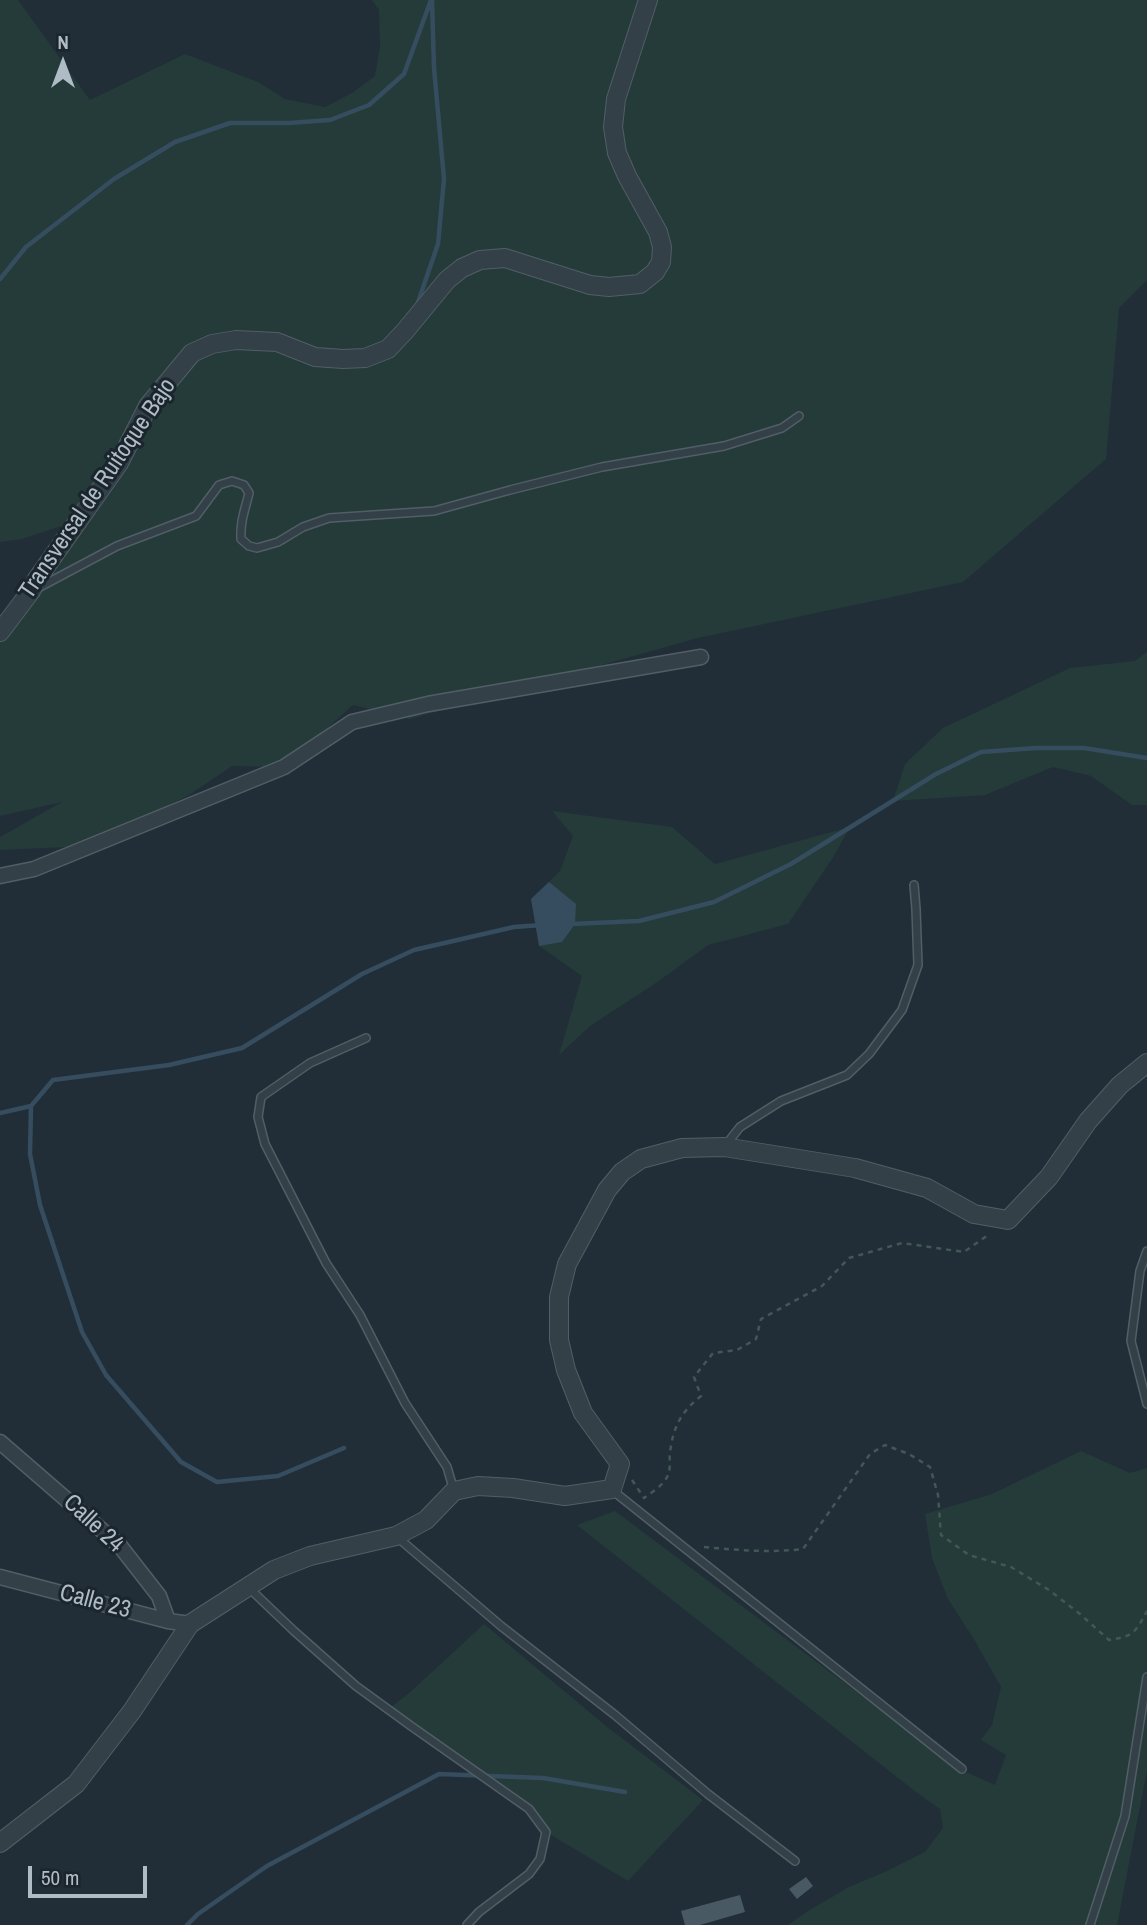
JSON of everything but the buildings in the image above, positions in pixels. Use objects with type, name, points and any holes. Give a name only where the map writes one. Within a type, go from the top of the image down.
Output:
[{"type":"street","name":"Transversal de Ruitoque Bajo","points":[[0,632],[120,463],[148,406],[192,354],[212,344],[236,340],[277,342],[315,357],[365,358],[388,349],[447,281],[461,268],[480,260],[505,258],[590,285],[609,287],[640,284],[655,272],[661,262],[662,247],[657,232],[626,176],[617,153],[613,127],[616,99],[648,0]]},
{"type":"street","points":[[0,876],[34,869],[284,766],[352,722],[429,704],[701,657]]},
{"type":"street","points":[[0,1843],[76,1784],[132,1711],[190,1624],[274,1570],[310,1556],[396,1536],[426,1520],[454,1491],[478,1486],[565,1496],[612,1489],[620,1464],[583,1413],[566,1370],[559,1340],[559,1297],[567,1264],[607,1189],[622,1172],[641,1159],[682,1148],[724,1147],[855,1168],[927,1188],[974,1214],[1007,1220],[1049,1177],[1088,1121],[1120,1084],[1147,1063]]},
{"type":"street","name":"Calle 24","points":[[0,1441],[121,1546],[159,1596],[168,1621]]},
{"type":"street","name":"Calle 23","points":[[0,1577],[168,1621],[190,1624]]},
{"type":"lane","points":[[31,591],[117,546],[196,516],[219,485],[232,481],[244,485],[249,493],[240,522],[241,539],[249,546],[257,548],[278,542],[303,527],[329,518],[434,510],[602,467],[724,446],[782,428],[799,416]]},
{"type":"lane","points":[[724,1147],[740,1127],[781,1101],[847,1075],[869,1054],[902,1010],[918,965],[914,886]]},
{"type":"lane","points":[[366,1038],[310,1063],[261,1097],[258,1116],[265,1144],[326,1263],[360,1315],[405,1403],[447,1467],[454,1491]]},
{"type":"lane","points":[[1147,1251],[1140,1271],[1131,1341],[1147,1404]]},
{"type":"lane","points":[[612,1489],[962,1769]]},
{"type":"lane","points":[[396,1536],[501,1626],[795,1861]]},
{"type":"lane","points":[[248,1587],[356,1686],[529,1809],[546,1832],[540,1859],[529,1874],[479,1912],[467,1925]]},
{"type":"lane","points":[[1090,1925],[1125,1816],[1147,1677]]},
{"type":"path","points":[[620,1464],[644,1498],[660,1486],[668,1474],[674,1430],[687,1408],[701,1396],[694,1377],[713,1353],[737,1350],[756,1339],[761,1319],[822,1286],[849,1258],[902,1243],[964,1252],[1007,1220]]},
{"type":"path","points":[[677,1541],[684,1545],[736,1550],[803,1549],[870,1454],[885,1445],[909,1454],[930,1467],[938,1495],[941,1535],[969,1555],[1012,1567],[1049,1590],[1108,1640],[1127,1637],[1137,1629],[1147,1611]]},
{"type":"green space","points":[[0,0],[18,0],[90,100],[185,54],[258,82],[285,99],[325,107],[352,93],[375,76],[380,46],[379,10],[372,0],[1147,0],[1147,280],[1119,308],[1106,459],[963,582],[698,638],[410,719],[353,705],[284,767],[232,766],[189,795],[130,826],[65,847],[0,850],[0,837],[62,802],[0,816],[0,630],[82,519],[22,539],[0,542]]},
{"type":"green space","points":[[1147,652],[1147,805],[1132,805],[1091,776],[1053,767],[985,795],[893,801],[905,764],[943,728],[1070,668],[1135,661]]},
{"type":"green space","points":[[552,811],[672,827],[715,864],[850,827],[788,924],[708,945],[590,1026],[559,1055],[582,976],[539,946],[531,899],[560,871],[573,836]]},
{"type":"green space","points":[[1081,1451],[1130,1473],[1147,1468],[1147,1771],[1117,1925],[788,1925],[849,1887],[925,1852],[943,1828],[940,1809],[577,1525],[615,1511],[965,1773],[995,1785],[1006,1755],[981,1740],[992,1725],[1001,1687],[948,1599],[932,1558],[925,1514],[992,1494]]},
{"type":"green space","points":[[484,1624],[606,1726],[703,1800],[628,1881],[546,1832],[529,1809],[388,1709],[407,1695]]},
{"type":"water","points":[[549,882],[576,904],[575,924],[562,942],[539,946],[531,899]]},
{"type":"waterway","points":[[0,279],[26,247],[114,179],[175,142],[230,123],[330,120],[369,105],[404,74],[431,0]]},
{"type":"waterway","points":[[418,302],[438,244],[444,179],[434,68],[432,0]]},
{"type":"waterway","points":[[571,924],[639,921],[714,902],[791,864],[936,774],[981,752],[1084,748],[1147,758]]},
{"type":"waterway","points":[[0,1113],[31,1106],[53,1080],[169,1065],[242,1048],[362,974],[414,950],[514,927],[542,925]]},
{"type":"waterway","points":[[31,1106],[30,1154],[40,1205],[82,1332],[106,1375],[181,1462],[217,1482],[278,1476],[344,1448]]},
{"type":"waterway","points":[[187,1925],[198,1914],[267,1866],[439,1774],[543,1778],[625,1792]]}]
